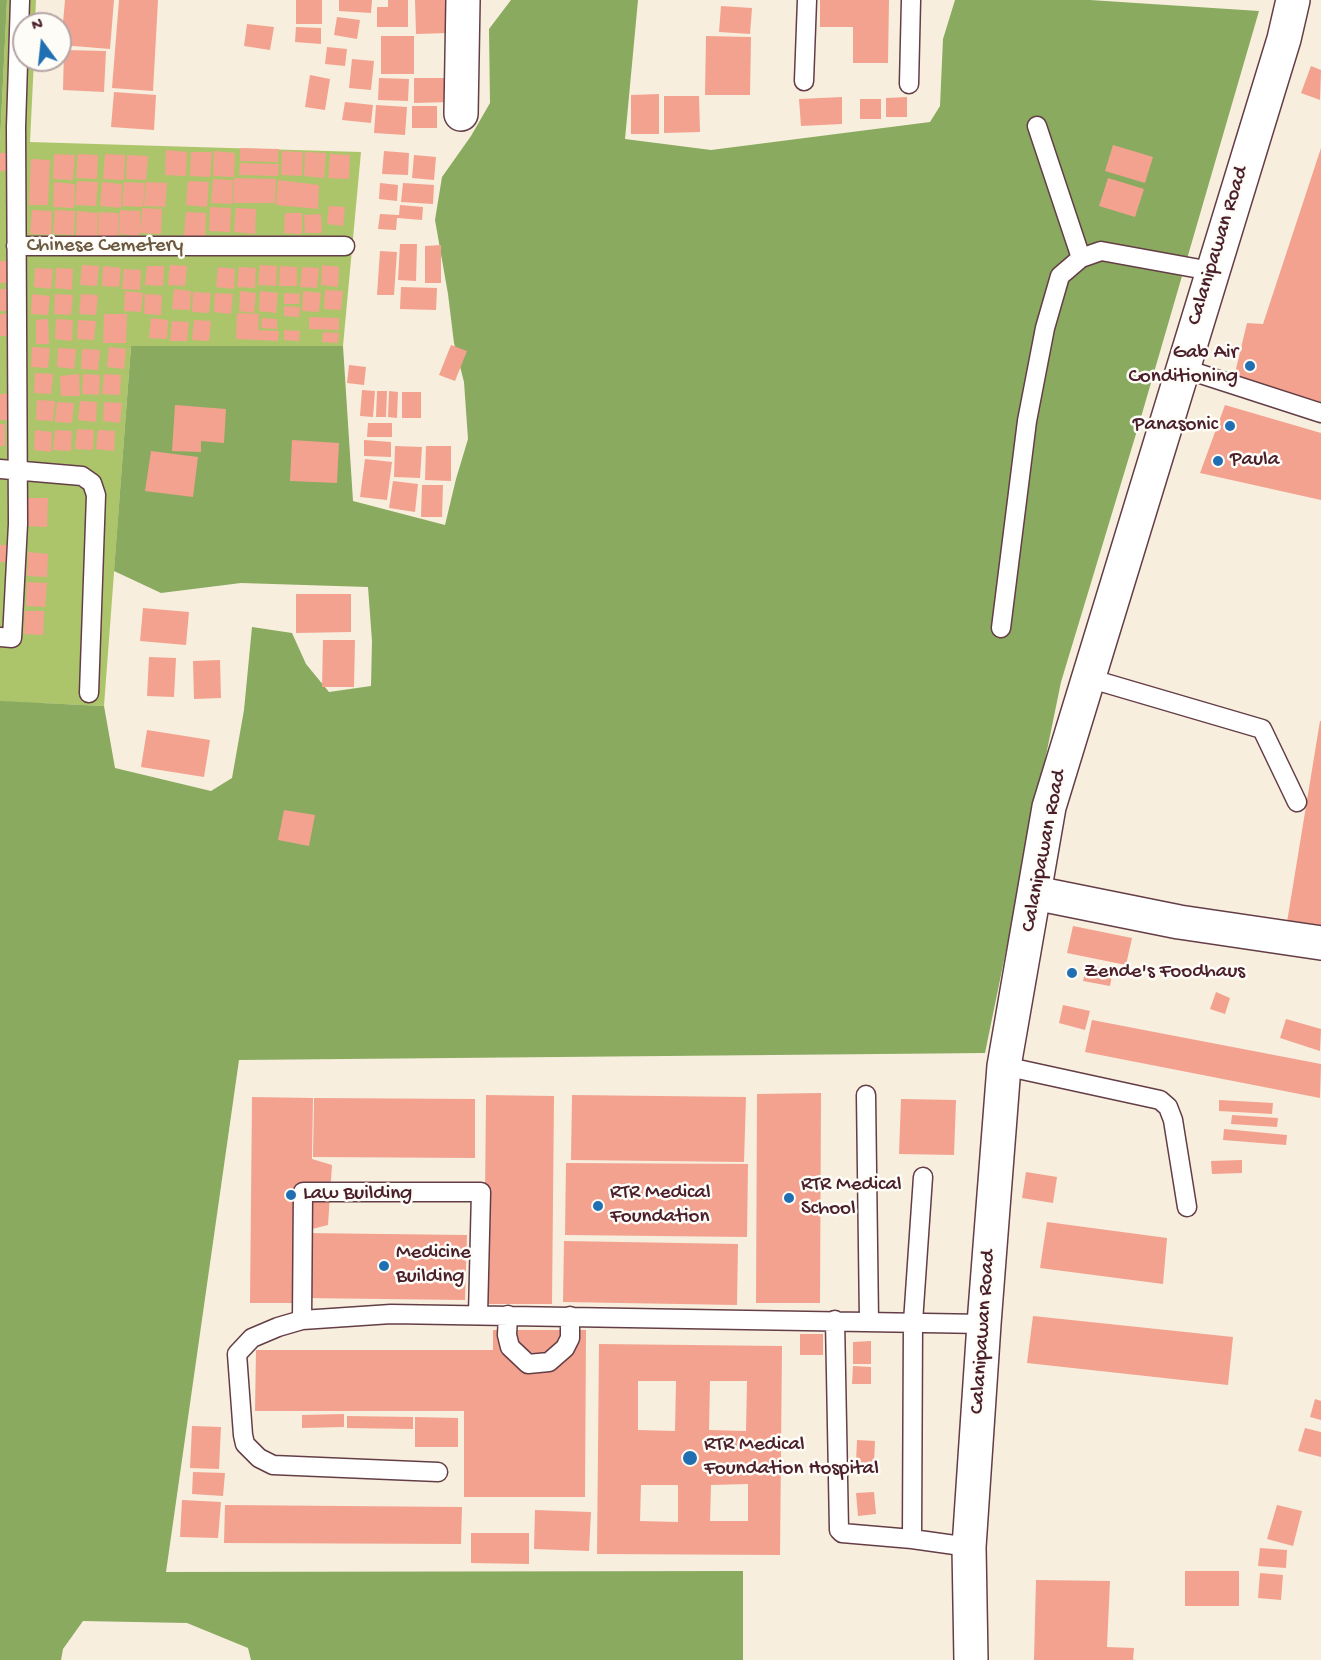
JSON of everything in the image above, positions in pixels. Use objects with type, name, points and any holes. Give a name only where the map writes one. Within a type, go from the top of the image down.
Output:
[{"type":"street","points":[[460,114],[463,0]]},
{"type":"street","name":"Calanipawan Road","points":[[971,1660],[969,1547],[1004,1066],[1049,807],[1211,271],[1284,39],[1293,0]]},
{"type":"street","points":[[1035,894],[1179,922],[1321,943]]},
{"type":"lane","points":[[0,637],[12,638],[18,524],[9,470],[20,0]]},
{"type":"lane","points":[[804,81],[807,0]]},
{"type":"lane","points":[[909,84],[911,0]]},
{"type":"lane","points":[[1037,126],[1081,258]]},
{"type":"lane","points":[[16,246],[345,246]]},
{"type":"lane","points":[[1000,628],[1027,421],[1045,328],[1060,276],[1081,258],[1101,251],[1211,271]]},
{"type":"lane","points":[[1182,368],[1321,413]]},
{"type":"lane","points":[[9,470],[82,476],[92,483],[96,495],[89,693]]},
{"type":"lane","points":[[1088,678],[1262,729],[1297,802]]},
{"type":"lane","points":[[1004,1066],[1160,1100],[1168,1107],[1173,1120],[1187,1207]]},
{"type":"lane","points":[[866,1095],[869,1321]]},
{"type":"lane","points":[[912,1539],[913,1322],[923,1177]]},
{"type":"lane","points":[[302,1320],[303,1192],[481,1192],[478,1315]]},
{"type":"lane","points":[[438,1472],[273,1465],[254,1454],[245,1444],[243,1436],[237,1354],[252,1338],[278,1326],[302,1320],[392,1314],[984,1324]]},
{"type":"lane","points":[[508,1315],[507,1335],[510,1347],[528,1364],[549,1362],[566,1348],[570,1338],[570,1316]]},
{"type":"lane","points":[[835,1320],[839,1530],[842,1533],[969,1547]]},
{"type":"green space","points":[[0,0],[7,0],[0,142]]},
{"type":"green space","name":"Chinese Cemetery","points":[[7,0],[36,0],[36,12],[12,12],[12,72],[33,72],[30,142],[361,152],[343,346],[131,346],[104,706],[38,703],[0,1605],[0,142]]},
{"type":"green space","points":[[511,0],[638,0],[625,139],[711,150],[930,122],[940,106],[943,39],[955,0],[1090,0],[1259,11],[1061,682],[985,1053],[239,1060],[166,1572],[743,1571],[743,1660],[251,1660],[248,1648],[187,1623],[83,1621],[63,1649],[61,1660],[0,1660],[0,701],[104,706],[115,768],[211,791],[232,778],[244,710],[252,627],[292,633],[306,664],[329,692],[371,686],[372,641],[368,587],[241,583],[161,593],[114,571],[131,346],[343,346],[353,501],[445,525],[468,439],[464,382],[454,343],[435,220],[442,177],[471,136],[490,103],[489,29]]},
{"type":"building","points":[[65,0],[114,0],[110,49],[72,46],[72,12],[64,12]]},
{"type":"building","points":[[119,0],[158,0],[153,91],[112,88]]},
{"type":"building","points":[[296,0],[322,0],[322,24],[296,24]]},
{"type":"building","points":[[339,0],[372,0],[371,13],[339,11]]},
{"type":"building","points":[[388,0],[408,0],[408,27],[377,27],[377,7],[388,7]]},
{"type":"building","points":[[415,0],[448,0],[449,33],[416,34]]},
{"type":"building","points":[[820,0],[889,0],[888,63],[853,63],[853,27],[820,27]]},
{"type":"building","points":[[721,6],[752,8],[750,34],[719,32]]},
{"type":"building","points":[[337,17],[360,20],[357,39],[334,35]]},
{"type":"building","points":[[247,24],[274,27],[270,50],[244,46]]},
{"type":"building","points":[[296,27],[321,28],[321,44],[295,42]]},
{"type":"building","points":[[381,36],[414,36],[414,74],[381,74]]},
{"type":"building","points":[[706,36],[751,37],[750,95],[705,95]]},
{"type":"building","points":[[327,47],[347,49],[345,66],[325,64]]},
{"type":"building","points":[[72,50],[106,51],[104,92],[63,90],[63,72],[72,72]]},
{"type":"building","points":[[352,59],[374,61],[371,90],[349,88]]},
{"type":"building","points":[[1311,66],[1321,70],[1320,100],[1301,93]]},
{"type":"building","points":[[310,75],[330,79],[325,110],[305,107]]},
{"type":"building","points":[[379,78],[409,79],[408,101],[378,100]]},
{"type":"building","points":[[414,78],[449,78],[450,102],[414,103]]},
{"type":"building","points":[[114,92],[156,95],[154,130],[111,127]]},
{"type":"building","points":[[659,94],[659,134],[631,134],[631,95]]},
{"type":"building","points":[[664,96],[699,96],[700,132],[664,133]]},
{"type":"building","points":[[842,97],[842,124],[801,126],[799,99]]},
{"type":"building","points":[[907,97],[907,117],[886,117],[886,98]]},
{"type":"building","points":[[860,99],[881,99],[881,119],[860,119]]},
{"type":"building","points":[[345,102],[373,105],[371,123],[342,120]]},
{"type":"building","points":[[376,105],[407,107],[405,135],[374,133]]},
{"type":"building","points":[[412,106],[437,106],[437,128],[412,128]]},
{"type":"building","points":[[1113,145],[1153,157],[1145,183],[1105,171]]},
{"type":"building","points":[[240,148],[279,149],[278,162],[240,161]]},
{"type":"building","points":[[1321,148],[1321,405],[1234,377],[1247,323],[1263,324]]},
{"type":"building","points":[[166,150],[187,152],[186,176],[165,175]]},
{"type":"building","points":[[214,151],[235,153],[234,177],[213,176]]},
{"type":"building","points":[[282,151],[303,152],[302,176],[281,175]]},
{"type":"building","points":[[384,151],[409,153],[408,175],[382,174]]},
{"type":"building","points":[[191,152],[212,152],[210,177],[190,176]]},
{"type":"building","points":[[305,152],[326,153],[324,178],[304,176]]},
{"type":"building","points":[[0,153],[8,153],[8,171],[0,171]]},
{"type":"building","points":[[54,154],[75,155],[73,180],[53,179]]},
{"type":"building","points":[[78,154],[98,155],[97,179],[76,178]]},
{"type":"building","points":[[105,154],[125,155],[124,180],[103,179]]},
{"type":"building","points":[[330,154],[350,155],[349,179],[328,178]]},
{"type":"building","points":[[127,155],[148,156],[146,180],[126,179]]},
{"type":"building","points":[[414,155],[436,157],[434,180],[412,178]]},
{"type":"building","points":[[31,159],[50,160],[48,205],[29,205]]},
{"type":"building","points":[[240,163],[279,164],[278,176],[239,175]]},
{"type":"building","points":[[234,178],[276,179],[275,203],[233,203]]},
{"type":"building","points":[[1108,178],[1144,189],[1135,217],[1099,206]]},
{"type":"building","points":[[213,179],[233,180],[232,204],[211,203]]},
{"type":"building","points":[[278,180],[319,185],[318,209],[276,205]]},
{"type":"building","points":[[77,181],[98,182],[96,206],[75,205]]},
{"type":"building","points":[[188,181],[209,182],[207,207],[186,205]]},
{"type":"building","points":[[54,182],[75,184],[74,208],[53,207]]},
{"type":"building","points":[[102,182],[122,184],[121,208],[100,206]]},
{"type":"building","points":[[124,182],[145,183],[143,207],[122,206]]},
{"type":"building","points":[[146,182],[167,183],[165,207],[144,206]]},
{"type":"building","points":[[380,183],[398,185],[397,201],[379,199]]},
{"type":"building","points":[[403,183],[434,185],[433,204],[401,202]]},
{"type":"building","points":[[400,205],[423,207],[422,220],[397,218],[396,230],[378,229],[380,214],[399,215]]},
{"type":"building","points":[[329,206],[345,207],[343,226],[327,224]]},
{"type":"building","points":[[210,207],[231,208],[230,232],[209,231]]},
{"type":"building","points":[[142,208],[162,209],[161,234],[139,233],[139,236],[119,234],[120,210],[140,211],[140,230]]},
{"type":"building","points":[[236,208],[256,209],[255,234],[234,232]]},
{"type":"building","points":[[32,210],[52,211],[51,235],[30,234]]},
{"type":"building","points":[[55,210],[75,211],[74,235],[53,234]]},
{"type":"building","points":[[77,211],[98,213],[97,237],[76,236]]},
{"type":"building","points":[[99,212],[119,213],[118,238],[98,236]]},
{"type":"building","points":[[186,212],[206,213],[205,238],[184,236]]},
{"type":"building","points":[[285,213],[302,213],[302,234],[284,233]]},
{"type":"building","points":[[321,214],[322,233],[305,233],[304,215]]},
{"type":"building","points":[[400,244],[417,244],[416,281],[398,280]]},
{"type":"building","points":[[441,245],[441,283],[425,283],[425,246]]},
{"type":"building","points":[[380,251],[397,252],[394,295],[377,295]]},
{"type":"building","points":[[0,261],[7,261],[7,283],[0,283]]},
{"type":"building","points":[[82,265],[99,266],[97,286],[80,285]]},
{"type":"building","points":[[170,265],[187,266],[185,286],[168,285]]},
{"type":"building","points":[[260,265],[277,266],[276,286],[258,285]]},
{"type":"building","points":[[322,265],[339,267],[338,287],[321,285]]},
{"type":"building","points":[[103,266],[121,268],[119,287],[102,286]]},
{"type":"building","points":[[147,266],[164,266],[163,286],[145,285]]},
{"type":"building","points":[[280,266],[297,267],[297,286],[279,286]]},
{"type":"building","points":[[218,267],[235,269],[234,289],[216,287]]},
{"type":"building","points":[[239,267],[256,268],[255,288],[237,287]]},
{"type":"building","points":[[302,267],[319,268],[317,288],[300,287]]},
{"type":"building","points":[[35,268],[53,269],[51,289],[34,287]]},
{"type":"building","points":[[56,268],[73,269],[72,290],[55,288]]},
{"type":"building","points":[[124,269],[141,270],[140,290],[122,289]]},
{"type":"building","points":[[401,287],[437,288],[436,310],[400,309]]},
{"type":"building","points":[[0,289],[7,289],[7,311],[0,311]]},
{"type":"building","points":[[174,289],[191,291],[190,310],[172,309]]},
{"type":"building","points":[[325,290],[343,291],[341,310],[324,309]]},
{"type":"building","points":[[125,291],[143,293],[141,312],[124,311]]},
{"type":"building","points":[[240,291],[256,293],[254,313],[239,311]]},
{"type":"building","points":[[260,291],[278,293],[276,313],[259,311]]},
{"type":"building","points":[[303,291],[321,293],[319,312],[302,311]]},
{"type":"building","points":[[193,292],[211,293],[209,313],[192,312]]},
{"type":"building","points":[[215,293],[233,294],[231,314],[214,312]]},
{"type":"building","points":[[284,293],[300,294],[299,304],[284,304]]},
{"type":"building","points":[[32,294],[50,296],[48,315],[31,314]]},
{"type":"building","points":[[55,294],[73,295],[71,315],[54,314]]},
{"type":"building","points":[[81,294],[98,295],[96,315],[79,314]]},
{"type":"building","points":[[145,294],[162,295],[161,315],[144,314]]},
{"type":"building","points":[[284,306],[300,307],[299,317],[284,316]]},
{"type":"building","points":[[237,313],[259,314],[258,330],[279,331],[278,341],[236,339]]},
{"type":"building","points":[[0,314],[7,314],[7,336],[0,336]]},
{"type":"building","points":[[104,314],[127,314],[126,343],[103,343]]},
{"type":"building","points":[[309,317],[339,318],[339,330],[309,329]]},
{"type":"building","points":[[151,318],[168,320],[167,339],[149,338]]},
{"type":"building","points":[[262,318],[277,319],[277,329],[261,328]]},
{"type":"building","points":[[48,319],[49,344],[36,344],[36,320]]},
{"type":"building","points":[[56,319],[73,320],[72,341],[55,339]]},
{"type":"building","points":[[78,320],[96,321],[94,340],[77,339]]},
{"type":"building","points":[[194,320],[211,321],[209,341],[192,340]]},
{"type":"building","points":[[172,321],[189,322],[187,341],[170,341]]},
{"type":"building","points":[[284,330],[300,331],[299,341],[284,340]]},
{"type":"building","points":[[323,332],[339,333],[338,343],[322,342]]},
{"type":"building","points":[[451,345],[467,351],[455,381],[439,375]]},
{"type":"building","points":[[32,347],[50,348],[48,368],[31,367]]},
{"type":"building","points":[[109,347],[126,349],[124,369],[107,367]]},
{"type":"building","points":[[58,348],[76,349],[74,369],[57,367]]},
{"type":"building","points":[[82,349],[100,350],[98,370],[81,369]]},
{"type":"building","points":[[349,365],[366,367],[364,385],[347,383]]},
{"type":"building","points":[[35,373],[53,374],[51,394],[34,393]]},
{"type":"building","points":[[79,374],[80,396],[61,396],[60,376]]},
{"type":"building","points":[[83,374],[100,375],[99,395],[82,394]]},
{"type":"building","points":[[104,374],[121,375],[120,395],[102,394]]},
{"type":"building","points":[[362,390],[375,391],[373,417],[360,416]]},
{"type":"building","points":[[377,391],[387,391],[386,417],[376,417]]},
{"type":"building","points":[[389,391],[398,392],[397,418],[388,417]]},
{"type":"building","points":[[402,392],[421,392],[421,418],[402,418]]},
{"type":"building","points":[[0,394],[10,394],[11,420],[0,420]]},
{"type":"building","points":[[37,400],[55,401],[53,421],[36,420]]},
{"type":"building","points":[[80,401],[97,402],[96,422],[78,420]]},
{"type":"building","points":[[57,402],[74,403],[72,423],[55,422]]},
{"type":"building","points":[[104,402],[122,403],[120,423],[103,421]]},
{"type":"building","points":[[175,405],[226,409],[224,443],[201,441],[201,452],[172,451]]},
{"type":"building","points":[[1225,405],[1321,433],[1321,500],[1200,473]]},
{"type":"building","points":[[368,423],[392,423],[392,437],[367,437]]},
{"type":"building","points":[[0,424],[5,424],[5,446],[0,446]]},
{"type":"building","points":[[77,429],[94,430],[93,450],[75,449]]},
{"type":"building","points":[[35,430],[52,432],[51,452],[34,450]]},
{"type":"building","points":[[55,430],[72,431],[71,451],[53,450]]},
{"type":"building","points":[[98,430],[115,431],[114,451],[96,449]]},
{"type":"building","points":[[292,440],[339,443],[337,483],[290,481]]},
{"type":"building","points":[[364,440],[391,442],[391,457],[364,456]]},
{"type":"building","points":[[395,446],[422,447],[420,478],[394,477]]},
{"type":"building","points":[[426,446],[451,446],[451,481],[425,480]]},
{"type":"building","points":[[151,451],[198,457],[193,497],[145,491]]},
{"type":"building","points":[[365,459],[392,462],[387,500],[360,497]]},
{"type":"building","points":[[393,481],[418,484],[415,512],[389,508]]},
{"type":"building","points":[[422,485],[443,485],[442,517],[421,517]]},
{"type":"building","points":[[25,498],[48,498],[47,527],[23,526]]},
{"type":"building","points":[[0,545],[10,545],[10,562],[0,562]]},
{"type":"building","points":[[28,552],[48,554],[47,577],[27,576]]},
{"type":"building","points":[[27,582],[47,583],[45,607],[26,606]]},
{"type":"building","points":[[296,594],[351,594],[351,632],[296,633]]},
{"type":"building","points":[[143,608],[189,612],[186,645],[140,641]]},
{"type":"building","points":[[25,611],[44,611],[43,635],[24,634]]},
{"type":"building","points":[[323,640],[355,640],[354,687],[322,687]]},
{"type":"building","points":[[149,657],[176,658],[174,697],[147,696]]},
{"type":"building","points":[[220,660],[221,698],[194,699],[193,661]]},
{"type":"building","points":[[1321,721],[1321,928],[1287,922]]},
{"type":"building","points":[[147,730],[210,740],[204,777],[141,767]]},
{"type":"building","points":[[284,810],[315,815],[309,846],[278,840]]},
{"type":"building","points":[[1073,926],[1132,938],[1126,965],[1067,953]]},
{"type":"building","points":[[1087,965],[1113,970],[1110,986],[1083,981]]},
{"type":"building","points":[[1216,992],[1230,998],[1225,1014],[1210,1009]]},
{"type":"building","points":[[1063,1005],[1090,1011],[1085,1030],[1059,1023]]},
{"type":"building","points":[[1286,1019],[1321,1029],[1320,1051],[1280,1038]]},
{"type":"building","points":[[1092,1020],[1321,1064],[1320,1098],[1085,1052]]},
{"type":"building","name":"RTR Medical School","points":[[821,1093],[820,1303],[756,1303],[757,1094]]},
{"type":"building","points":[[486,1095],[554,1096],[552,1304],[484,1304]]},
{"type":"building","points":[[572,1095],[746,1097],[744,1162],[571,1160]]},
{"type":"building","name":"Law Building","points":[[252,1097],[313,1098],[312,1159],[332,1165],[328,1225],[300,1232],[299,1303],[250,1303]]},
{"type":"building","name":"Law Building","points":[[314,1098],[475,1099],[475,1158],[313,1157]]},
{"type":"building","points":[[901,1099],[956,1100],[954,1155],[899,1154]]},
{"type":"building","points":[[1219,1100],[1273,1103],[1272,1114],[1219,1111]]},
{"type":"building","points":[[1232,1115],[1278,1118],[1277,1127],[1231,1124]]},
{"type":"building","points":[[1224,1129],[1287,1135],[1286,1145],[1223,1140]]},
{"type":"building","points":[[1242,1160],[1242,1173],[1212,1174],[1211,1161]]},
{"type":"building","points":[[566,1163],[748,1164],[747,1237],[565,1235]]},
{"type":"building","points":[[1026,1172],[1057,1177],[1053,1203],[1022,1198]]},
{"type":"building","points":[[1047,1222],[1167,1238],[1163,1284],[1040,1268]]},
{"type":"building","name":"Medicine Building","points":[[303,1233],[467,1235],[465,1300],[302,1298]]},
{"type":"building","points":[[564,1241],[738,1244],[737,1305],[563,1302]]},
{"type":"building","points":[[1033,1316],[1233,1337],[1228,1385],[1027,1363]]},
{"type":"building","points":[[493,1330],[586,1330],[585,1497],[464,1497],[464,1411],[255,1411],[256,1350],[493,1350]]},
{"type":"building","points":[[800,1334],[823,1334],[823,1355],[800,1355]]},
{"type":"building","points":[[871,1341],[871,1364],[853,1364],[853,1342]]},
{"type":"building","name":"RTR Medical Foundation Hospital","points":[[599,1344],[782,1346],[780,1555],[597,1554]],"holes":[[[638,1381],[676,1381],[675,1431],[638,1430]],[[710,1381],[747,1381],[746,1431],[709,1430]],[[748,1484],[748,1521],[710,1521],[711,1485]],[[641,1485],[678,1485],[678,1522],[640,1521]]]},
{"type":"building","points":[[853,1366],[871,1367],[871,1384],[852,1384]]},
{"type":"building","points":[[1315,1399],[1321,1401],[1321,1420],[1310,1417]]},
{"type":"building","points":[[344,1414],[344,1427],[302,1428],[302,1415]]},
{"type":"building","points":[[347,1416],[413,1417],[413,1429],[347,1428]]},
{"type":"building","points":[[415,1417],[458,1418],[458,1447],[415,1447]]},
{"type":"building","points":[[192,1426],[221,1427],[219,1469],[190,1468]]},
{"type":"building","points":[[1305,1428],[1321,1432],[1321,1457],[1298,1451]]},
{"type":"building","points":[[857,1440],[875,1441],[874,1463],[856,1462]]},
{"type":"building","points":[[193,1472],[225,1473],[223,1496],[192,1494]]},
{"type":"building","points":[[874,1492],[876,1514],[858,1516],[856,1493]]},
{"type":"building","points":[[182,1500],[221,1502],[218,1538],[180,1537]]},
{"type":"building","points":[[225,1505],[462,1507],[461,1544],[224,1543]]},
{"type":"building","points":[[1277,1505],[1302,1511],[1293,1546],[1267,1539]]},
{"type":"building","points":[[535,1510],[591,1512],[589,1551],[534,1549]]},
{"type":"building","points":[[471,1533],[529,1533],[529,1564],[471,1563]]},
{"type":"building","points":[[1260,1548],[1287,1550],[1286,1568],[1258,1566]]},
{"type":"building","points":[[1185,1571],[1239,1571],[1239,1606],[1185,1606]]},
{"type":"building","points":[[1260,1573],[1283,1575],[1281,1600],[1258,1598]]},
{"type":"building","points":[[1036,1580],[1110,1581],[1107,1647],[1134,1648],[1133,1660],[1034,1660]]},
{"type":"place","name":"Gab Air Conditioning","points":[[1250,366]]},
{"type":"place","name":"Panasonic","points":[[1230,426]]},
{"type":"place","name":"Paula","points":[[1218,461]]},
{"type":"place","name":"Zende's Foodhaus","points":[[1072,973]]},
{"type":"place","name":"Law Building","points":[[291,1195]]},
{"type":"place","name":"RTR Medical School","points":[[789,1198]]},
{"type":"place","name":"RTR Medical Foundation","points":[[598,1206]]},
{"type":"place","name":"Medicine Building","points":[[384,1266]]},
{"type":"place","name":"RTR Medical Foundation Hospital","points":[[690,1458]]}]
